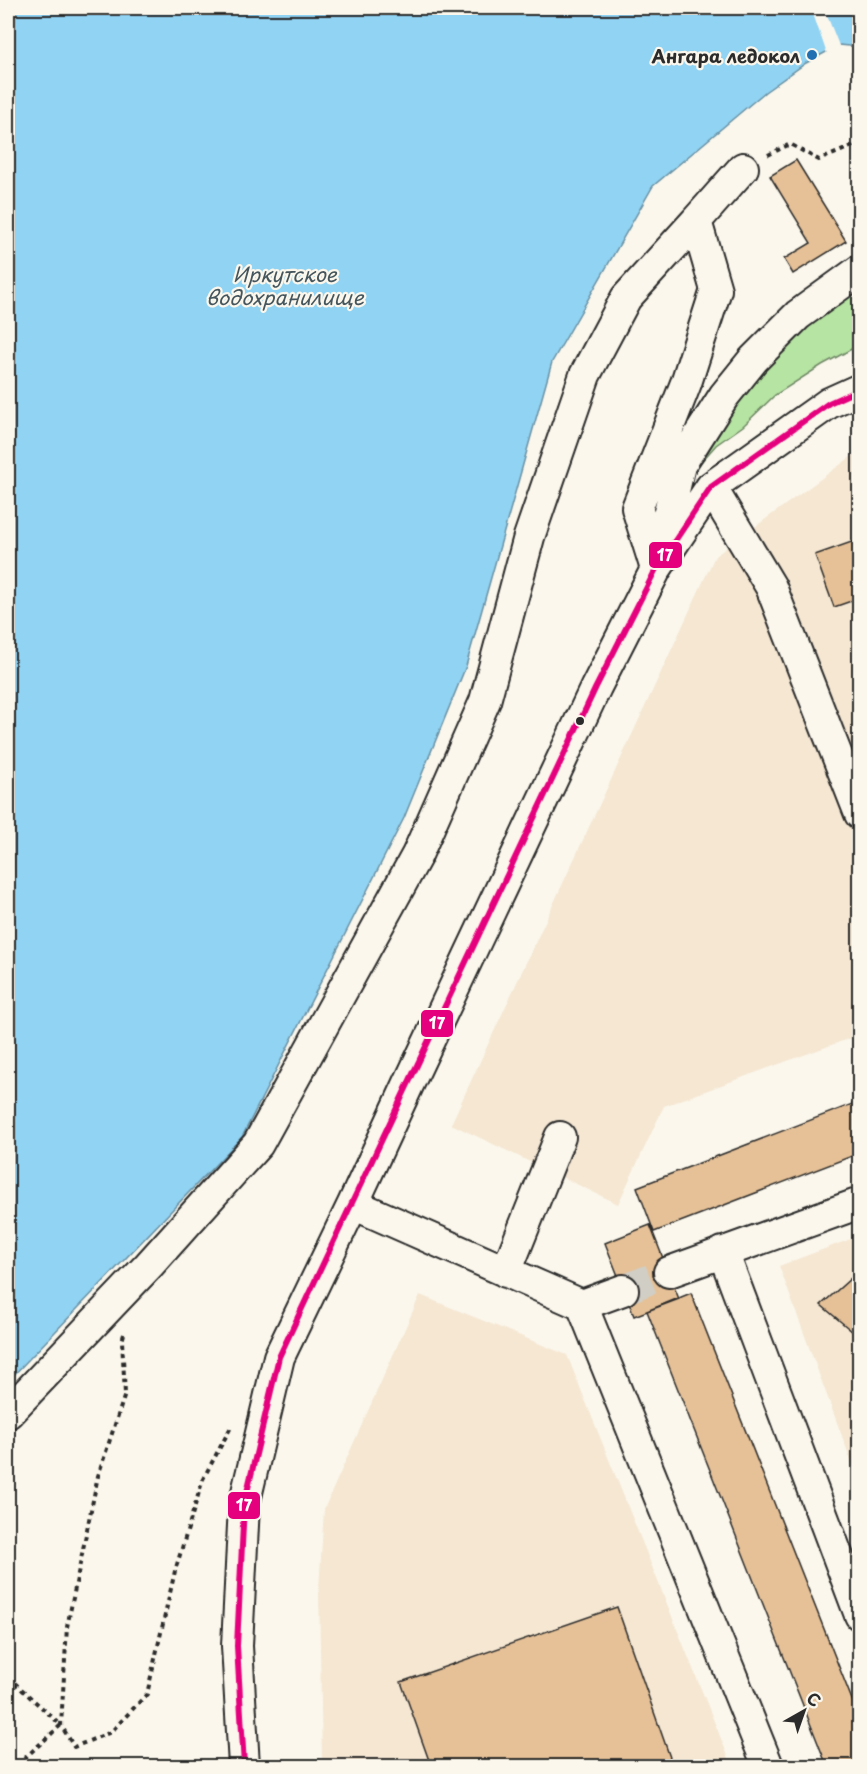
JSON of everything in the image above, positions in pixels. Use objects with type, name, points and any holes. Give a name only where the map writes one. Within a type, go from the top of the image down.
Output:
[{"type":"street","points":[[8,1413],[149,1264],[258,1144],[417,855],[484,701],[529,537],[585,375],[626,298],[744,168]]},
{"type":"street","points":[[656,569],[637,508],[686,383],[716,290],[696,221]]},
{"type":"street","points":[[656,569],[680,465],[724,396],[753,360],[798,315],[860,270]]},
{"type":"street","points":[[244,1767],[237,1646],[244,1505],[279,1357],[354,1204],[591,698],[656,569],[711,487],[829,403],[860,389]]},
{"type":"street","points":[[711,487],[771,587],[860,814]]},
{"type":"street","points":[[506,1272],[560,1137]]},
{"type":"street","points":[[669,1272],[860,1203]]},
{"type":"street","points":[[354,1204],[582,1305],[623,1290]]},
{"type":"street","points":[[723,1252],[860,1615]]},
{"type":"street","points":[[582,1305],[768,1767]]},
{"type":"path","points":[[744,168],[790,144],[819,160],[860,143]]},
{"type":"path","points":[[16,1767],[61,1725],[67,1627],[98,1476],[125,1394],[122,1341],[126,1330]]},
{"type":"path","points":[[8,1677],[61,1725],[74,1747],[111,1732],[147,1694],[175,1571],[203,1479],[233,1424]]},
{"type":"shaded area","points":[[859,451],[859,1035],[664,1106],[618,1204],[451,1124],[715,556]]},
{"type":"shaded area","points":[[859,1236],[859,1482],[779,1266]]},
{"type":"shaded area","points":[[420,1295],[567,1355],[732,1766],[322,1766],[319,1589],[324,1509]]},
{"type":"green space","points":[[859,272],[859,345],[775,395],[743,426],[716,445],[701,462],[726,407]]},
{"type":"water","name":"Иркутское водохранилище","points":[[8,8],[859,8],[859,47],[839,45],[806,63],[765,92],[653,186],[552,362],[466,666],[404,818],[242,1137],[8,1381]]},
{"type":"pier","points":[[811,8],[824,8],[840,48],[827,54]]},
{"type":"building","points":[[796,160],[846,241],[793,274],[784,259],[811,243],[770,176]]},
{"type":"building","points":[[860,539],[860,598],[834,607],[815,555]]},
{"type":"building","points":[[860,1101],[860,1153],[654,1232],[637,1187]]},
{"type":"building","points":[[650,1225],[679,1299],[634,1316],[605,1243]]},
{"type":"building","points":[[860,1270],[860,1338],[821,1305]]},
{"type":"building","points":[[691,1293],[860,1720],[860,1766],[827,1766],[647,1311]]},
{"type":"building","points":[[617,1607],[673,1766],[431,1766],[401,1682]]},
{"type":"tunnel","points":[[623,1290],[669,1272]]},
{"type":"transit line","name":"17","points":[[244,1766],[237,1646],[244,1505],[279,1357],[596,687],[656,569],[711,487],[829,403],[860,389]]},
{"type":"place","name":"Ангара ледокол","points":[[812,55]]}]
